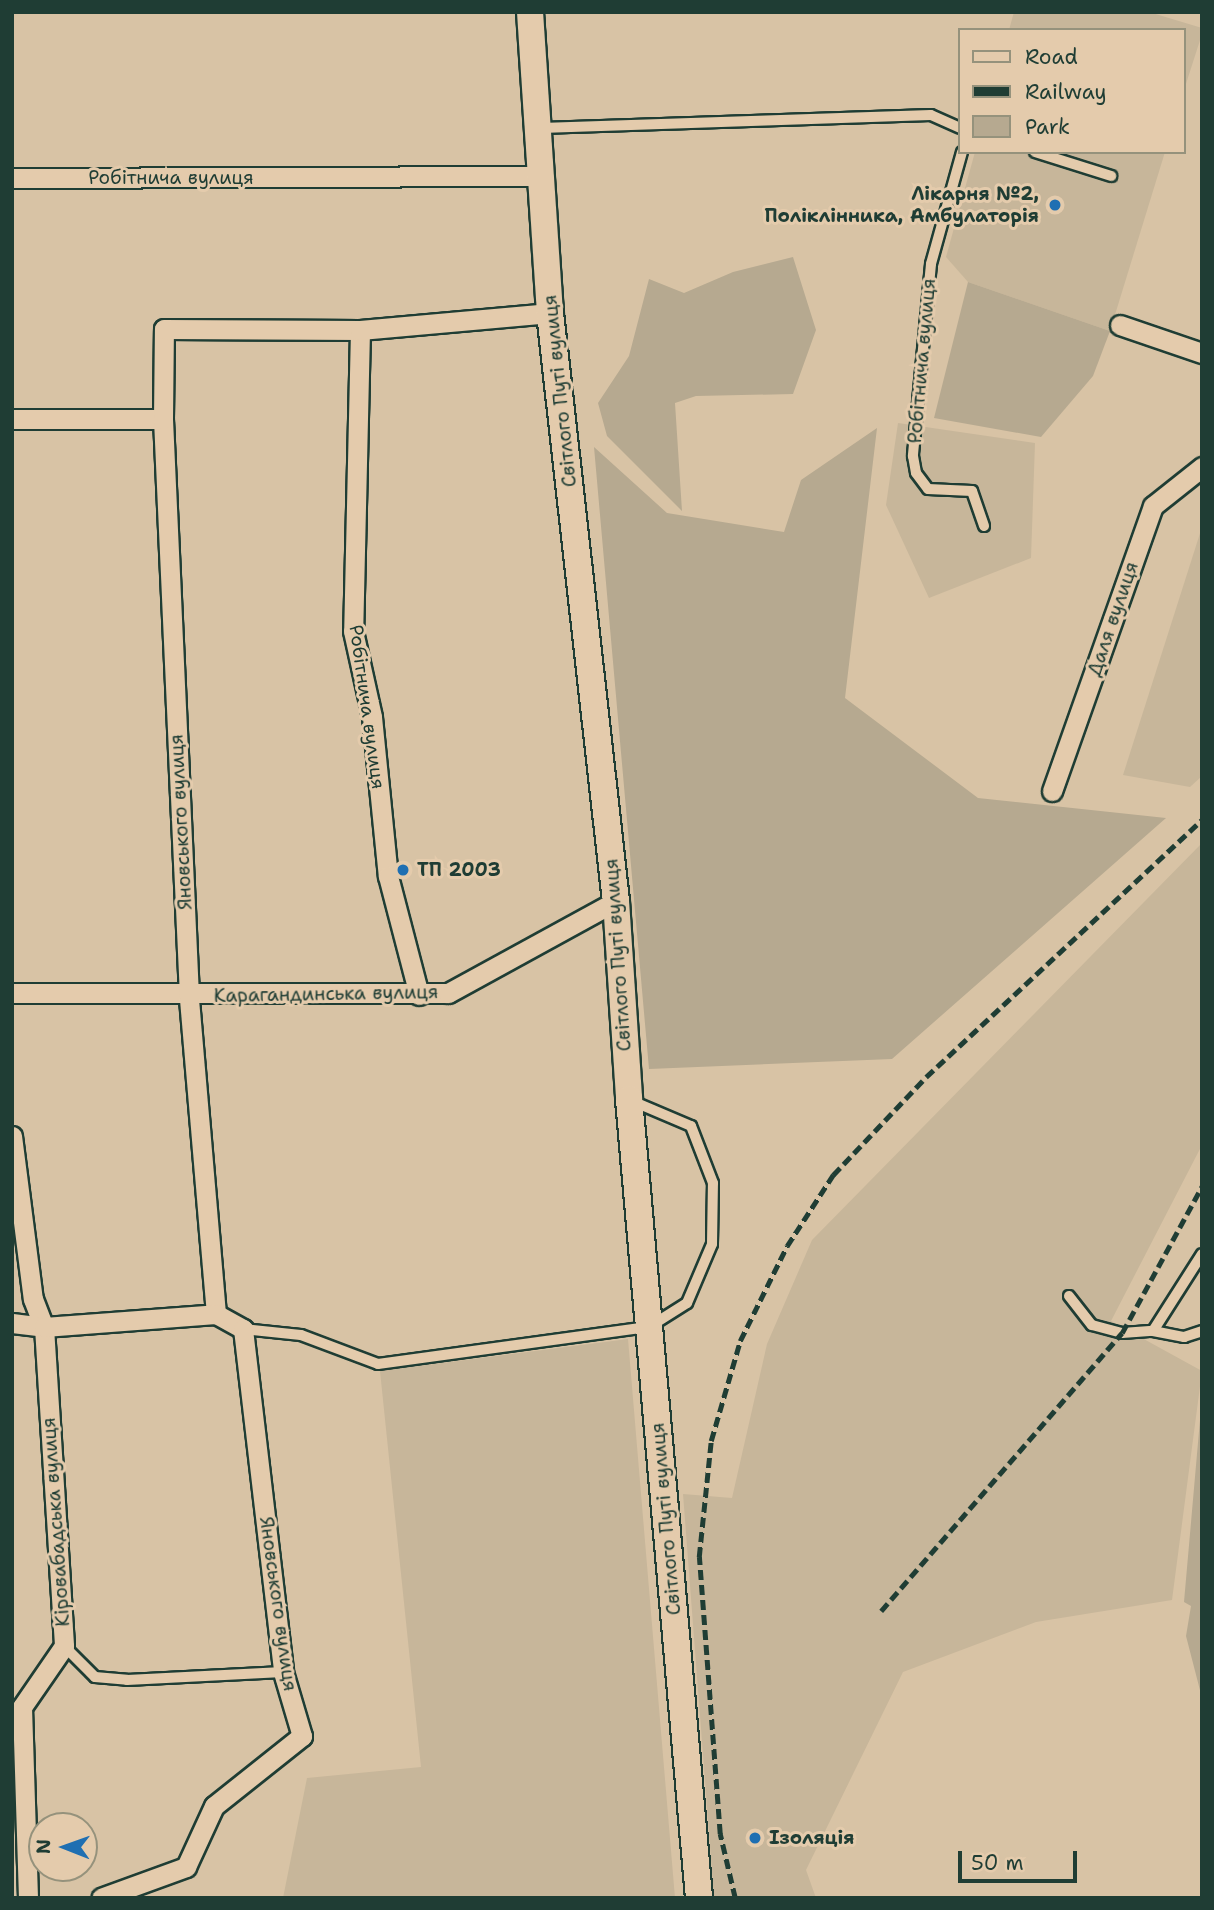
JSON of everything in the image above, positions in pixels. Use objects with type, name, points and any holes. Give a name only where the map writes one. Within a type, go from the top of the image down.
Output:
[{"type":"main road","name":"Світлого Путі вулиця","points":[[530,12],[550,313],[616,901],[629,1099],[699,1898]]},
{"type":"street","name":"Робітнича вулиця","points":[[12,178],[539,176]]},
{"type":"street","points":[[360,330],[550,313]]},
{"type":"street","points":[[1120,326],[1202,353]]},
{"type":"street","name":"Яновського вулиця","points":[[216,1314],[189,996],[163,419],[164,329],[360,330]]},
{"type":"street","name":"Робітнича вулиця","points":[[360,330],[353,631],[372,718],[388,876],[419,995]]},
{"type":"street","points":[[12,432],[12,419],[163,419]]},
{"type":"street","name":"Даля вулиця","points":[[1052,791],[1153,506],[1202,467]]},
{"type":"street","name":"Карагандинська вулиця","points":[[12,993],[189,996],[448,993],[616,901]]},
{"type":"street","name":"Кіровабадська вулиця","points":[[12,1136],[33,1300],[44,1327],[64,1646],[22,1707],[28,1898]]},
{"type":"street","points":[[12,1323],[44,1327],[216,1314],[243,1329]]},
{"type":"street","name":"Яновського вулиця","points":[[101,1898],[186,1867],[214,1806],[302,1736],[283,1672],[243,1329]]},
{"type":"lane","points":[[537,128],[931,115],[958,127]]},
{"type":"lane","name":"Робітнича вулиця","points":[[961,154],[931,264],[913,456],[916,473],[928,489],[972,492],[984,526]]},
{"type":"lane","points":[[1041,154],[1111,176]]},
{"type":"lane","points":[[243,1329],[301,1335],[377,1364],[649,1327],[687,1303],[712,1244],[713,1183],[691,1126],[629,1099]]},
{"type":"lane","points":[[1153,1331],[1202,1254]]},
{"type":"lane","points":[[1069,1296],[1092,1325],[1122,1333],[1153,1331],[1184,1337],[1202,1331]]},
{"type":"lane","points":[[64,1646],[95,1677],[127,1680],[283,1672]]},
{"type":"shaded area","points":[[1014,12],[1149,12],[1202,28],[1202,34],[1186,84],[1186,28],[1010,28]]},
{"type":"shaded area","name":"Лікарня №2, Поліклінника, Амбулаторія","points":[[974,154],[1164,154],[1110,331],[968,282],[946,257]]},
{"type":"shaded area","points":[[898,423],[1035,443],[1031,558],[929,598],[886,505]]},
{"type":"shaded area","points":[[1202,527],[1202,776],[1190,787],[1123,775]]},
{"type":"shaded area","points":[[1202,843],[1202,1145],[1111,1321],[1202,1371],[1172,1600],[1036,1622],[903,1672],[806,1870],[816,1898],[714,1898],[683,1494],[732,1498],[767,1344],[812,1240]]},
{"type":"shaded area","points":[[628,1339],[675,1898],[283,1898],[307,1778],[421,1767],[380,1371]]},
{"type":"green space","points":[[793,257],[816,330],[793,394],[696,396],[675,403],[682,511],[607,436],[598,403],[629,356],[649,279],[684,293],[733,272]]},
{"type":"green space","points":[[968,282],[1110,331],[1093,376],[1041,437],[934,418]]},
{"type":"green space","points":[[877,428],[845,698],[978,798],[1166,818],[892,1059],[649,1069],[594,447],[667,513],[784,532],[801,480]]},
{"type":"green space","points":[[1202,1397],[1202,1698],[1186,1636],[1191,1606],[1184,1602]]},
{"type":"railway","points":[[735,1898],[720,1834],[699,1557],[711,1441],[740,1341],[787,1246],[833,1175],[926,1077],[1202,820]]},
{"type":"railway","points":[[881,1611],[1122,1333],[1202,1186]]},
{"type":"place","name":"Лікарня №2, Поліклінника, Амбулаторія","points":[[1055,205]]},
{"type":"place","name":"ТП 2003","points":[[403,870]]},
{"type":"place","name":"Ізоляція","points":[[755,1838]]}]
